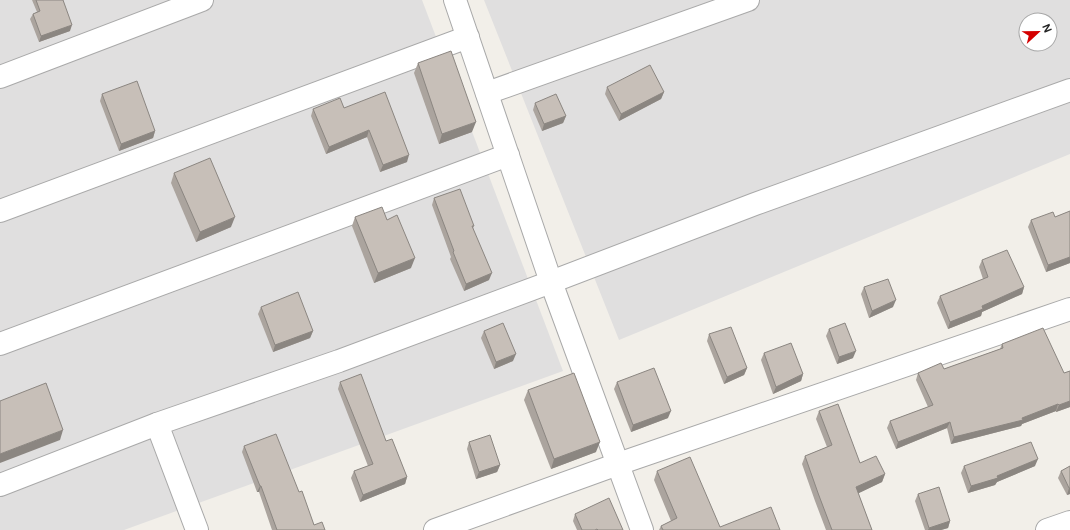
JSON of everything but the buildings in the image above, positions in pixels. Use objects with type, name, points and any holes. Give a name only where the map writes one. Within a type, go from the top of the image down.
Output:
[{"type":"street","points":[[0,77],[202,0]]},
{"type":"street","points":[[455,0],[551,282],[642,530]]},
{"type":"street","points":[[487,93],[748,0]]},
{"type":"street","points":[[0,211],[468,37]]},
{"type":"street","points":[[0,484],[157,424],[339,361],[754,204],[1070,90]]},
{"type":"street","points":[[0,344],[508,155]]},
{"type":"street","points":[[435,530],[618,464],[1070,309]]},
{"type":"street","points":[[157,424],[197,530]]},
{"type":"street","points":[[1046,530],[1070,522]]},
{"type":"shaded area","points":[[0,0],[422,0],[563,371],[124,530],[0,530]]},
{"type":"shaded area","points":[[484,0],[1070,0],[1070,154],[619,340]]}]
